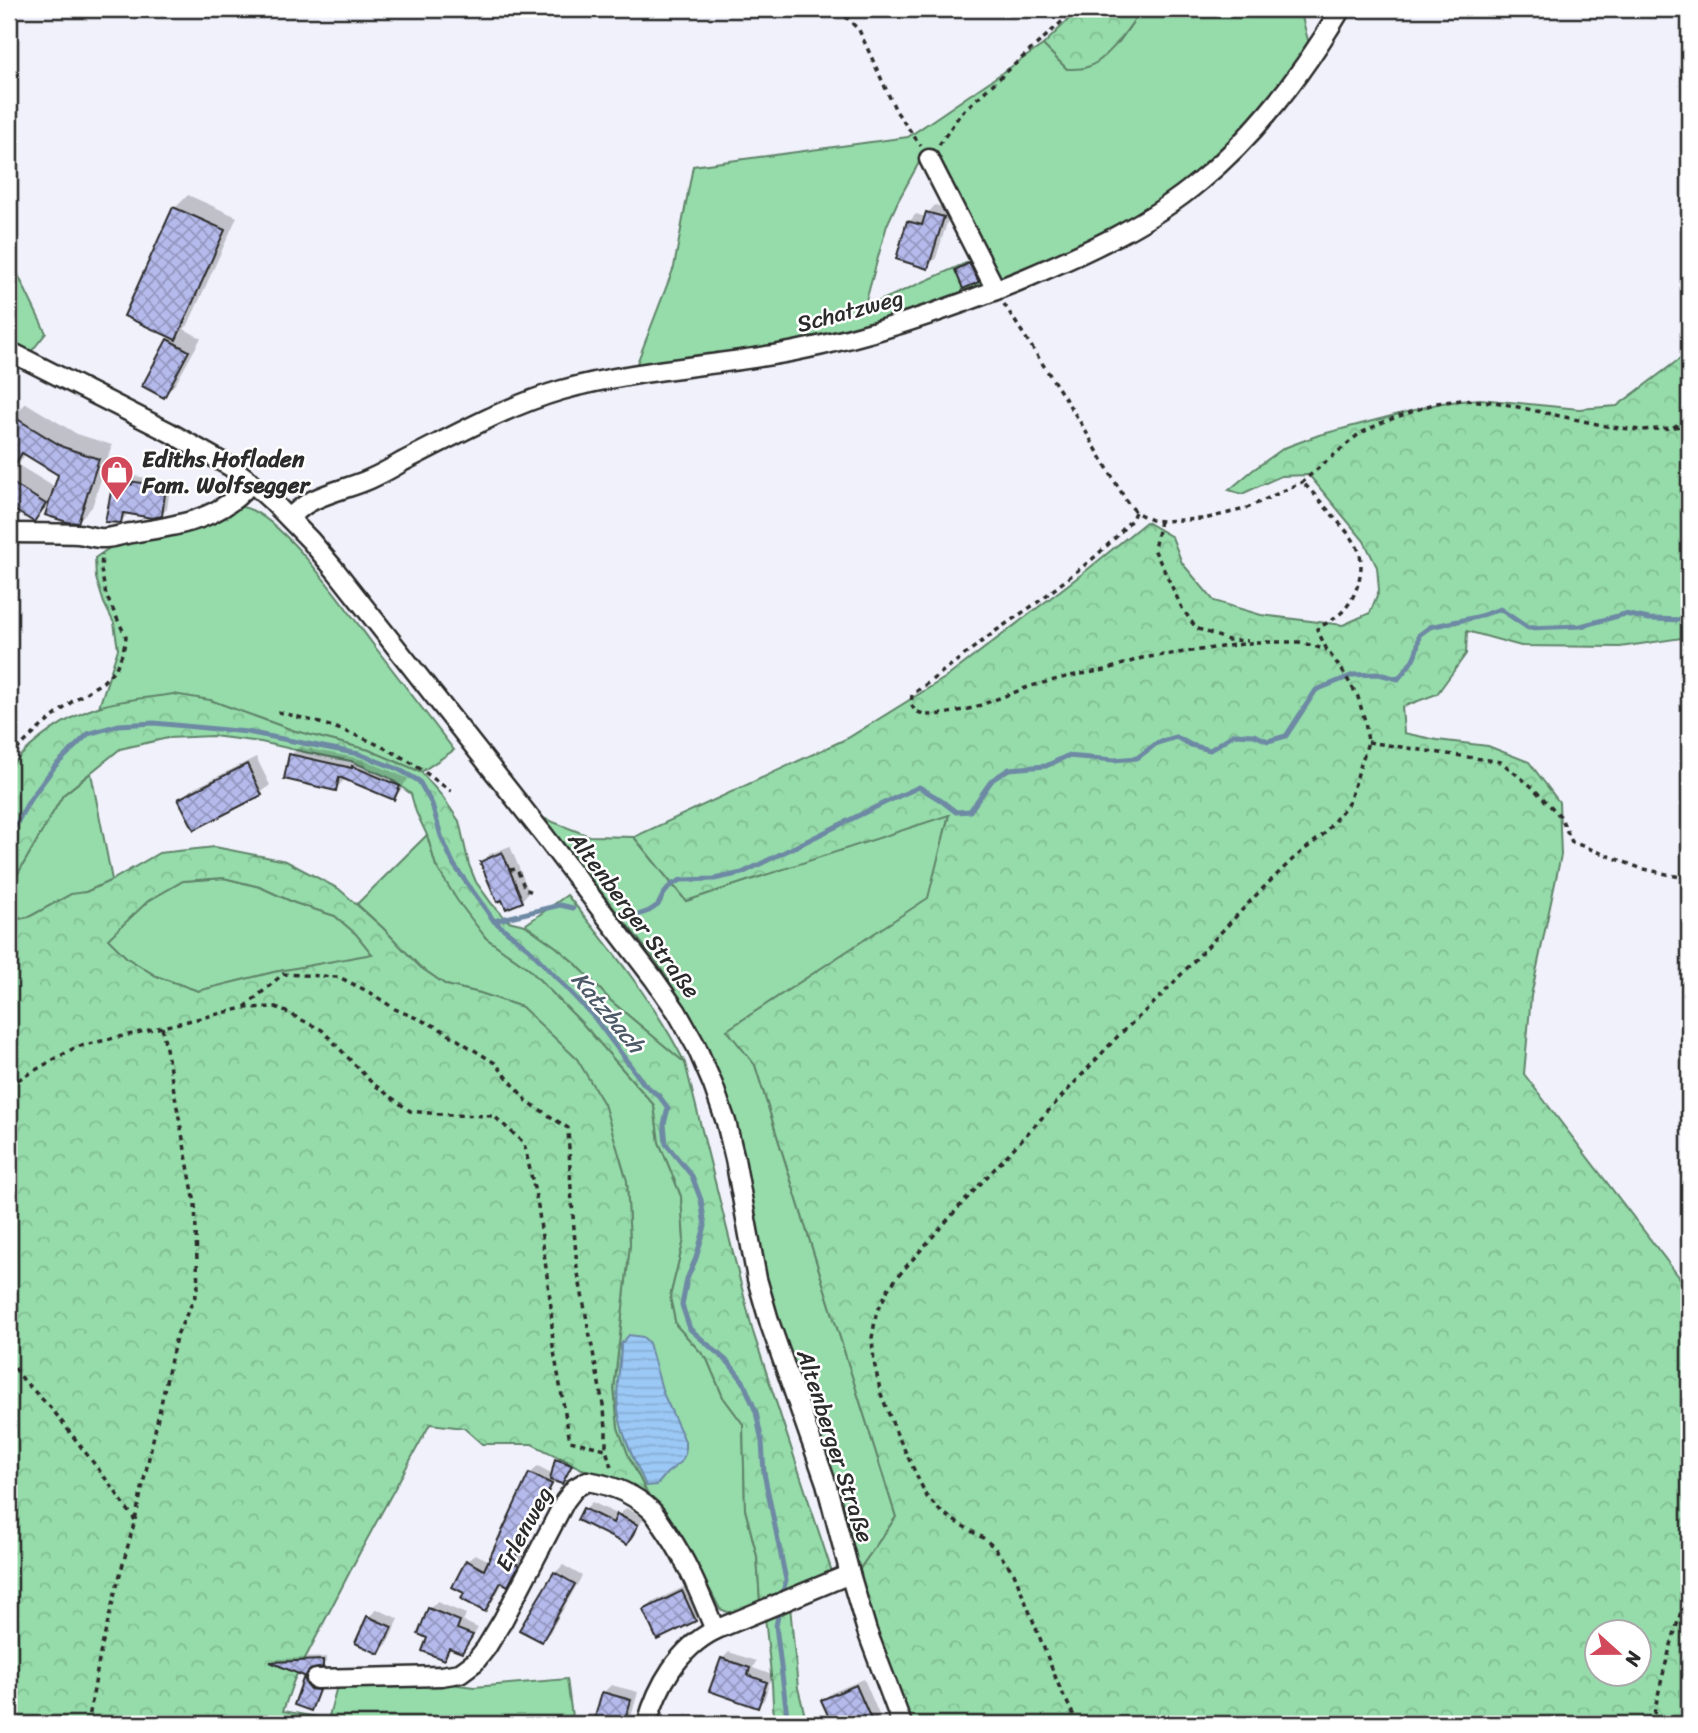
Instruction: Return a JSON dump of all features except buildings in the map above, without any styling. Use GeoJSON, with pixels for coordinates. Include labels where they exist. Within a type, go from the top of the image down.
{"type":"FeatureCollection","features":[{"type":"Feature","properties":{"kind":"street","name":"Schatzweg"},"geometry":{"type":"LineString","coordinates":[[289,519],[306,504],[371,479],[527,401],[605,380],[794,351],[860,336],[996,290],[1119,235],[1166,207],[1198,183],[1249,135],[1285,94],[1341,9]]}},
{"type":"Feature","properties":{"kind":"street"},"geometry":{"type":"LineString","coordinates":[[929,159],[996,290]]}},
{"type":"Feature","properties":{"kind":"street","name":"Altenberger Straße"},"geometry":{"type":"LineString","coordinates":[[9,351],[231,467],[251,482],[289,519],[345,582],[595,901],[677,1012],[696,1046],[726,1122],[757,1279],[826,1483],[867,1631],[902,1724]]}},
{"type":"Feature","properties":{"kind":"street"},"geometry":{"type":"LineString","coordinates":[[9,533],[83,534],[104,538],[162,528],[196,520],[218,511],[231,503],[251,482]]}},
{"type":"Feature","properties":{"kind":"street","name":"Erlenweg"},"geometry":{"type":"LineString","coordinates":[[316,1679],[441,1676],[460,1673],[475,1662],[486,1648],[565,1501],[575,1488],[587,1481],[617,1489],[637,1499],[653,1512],[695,1579],[715,1630]]}},
{"type":"Feature","properties":{"kind":"street"},"geometry":{"type":"LineString","coordinates":[[647,1724],[660,1687],[690,1647],[703,1636],[850,1574]]}},
{"type":"Feature","properties":{"kind":"path"},"geometry":{"type":"LineString","coordinates":[[838,9],[859,30],[896,111],[929,159],[961,113],[1076,9]]}},
{"type":"Feature","properties":{"kind":"path"},"geometry":{"type":"LineString","coordinates":[[996,290],[1083,425],[1127,502],[1136,512],[1151,520],[1205,519],[1245,509],[1302,482],[1359,434],[1383,422],[1436,403],[1462,400],[1495,402],[1611,427],[1642,430],[1689,425]]}},
{"type":"Feature","properties":{"kind":"path"},"geometry":{"type":"LineString","coordinates":[[1672,428],[1689,418]]}},
{"type":"Feature","properties":{"kind":"path"},"geometry":{"type":"LineString","coordinates":[[1078,1724],[1059,1686],[1013,1573],[1004,1558],[983,1538],[953,1521],[939,1509],[927,1497],[912,1468],[881,1394],[872,1338],[876,1315],[888,1289],[959,1207],[1118,1037],[1157,1000],[1260,891],[1324,834],[1349,802],[1368,742],[1365,721],[1358,697],[1326,650],[1317,628],[1346,608],[1359,578],[1359,551],[1311,489],[1302,482]]}},
{"type":"Feature","properties":{"kind":"path"},"geometry":{"type":"LineString","coordinates":[[128,483],[138,485]]}},
{"type":"Feature","properties":{"kind":"path"},"geometry":{"type":"LineString","coordinates":[[1136,512],[1096,556],[912,695],[911,704],[915,711],[926,715],[944,714],[973,708],[1031,686],[1105,670],[1142,658],[1257,642]]}},
{"type":"Feature","properties":{"kind":"path"},"geometry":{"type":"LineString","coordinates":[[1160,521],[1154,549],[1182,608],[1196,628],[1228,640],[1299,642],[1326,650]]}},
{"type":"Feature","properties":{"kind":"path"},"geometry":{"type":"LineString","coordinates":[[9,757],[41,727],[103,682],[116,668],[123,652],[126,637],[106,595],[101,570],[104,538]]}},
{"type":"Feature","properties":{"kind":"path"},"geometry":{"type":"LineString","coordinates":[[278,712],[317,721],[368,740],[414,764],[451,791]]}},
{"type":"Feature","properties":{"kind":"path"},"geometry":{"type":"LineString","coordinates":[[1368,742],[1501,762],[1531,786],[1560,816],[1572,842],[1640,868],[1689,879]]}},
{"type":"Feature","properties":{"kind":"path"},"geometry":{"type":"LineString","coordinates":[[510,870],[517,869],[526,890],[535,893]]}},
{"type":"Feature","properties":{"kind":"path"},"geometry":{"type":"LineString","coordinates":[[244,1008],[283,974],[339,977],[395,1009],[437,1027],[495,1063],[527,1101],[568,1128],[577,1268],[604,1410],[606,1449],[617,1489]]}},
{"type":"Feature","properties":{"kind":"path"},"geometry":{"type":"LineString","coordinates":[[9,1085],[76,1047],[244,1008],[276,1007],[322,1030],[372,1083],[410,1111],[494,1116],[524,1143],[538,1206],[551,1307],[553,1346],[570,1441],[606,1449]]}},
{"type":"Feature","properties":{"kind":"path"},"geometry":{"type":"LineString","coordinates":[[88,1724],[100,1654],[135,1520],[176,1337],[198,1290],[195,1203],[162,1026]]}},
{"type":"Feature","properties":{"kind":"path"},"geometry":{"type":"LineString","coordinates":[[9,1360],[25,1382],[52,1409],[135,1520]]}},
{"type":"Feature","properties":{"kind":"path"},"geometry":{"type":"LineString","coordinates":[[1652,1724],[1676,1625],[1689,1587]]}},
{"type":"Feature","properties":{"kind":"path"},"geometry":{"type":"LineString","coordinates":[[9,1687],[16,1689],[18,1724]]}},
{"type":"Feature","properties":{"kind":"green space"},"geometry":{"type":"Polygon","coordinates":[[[1079,9],[1142,9],[1117,43],[1101,59],[1084,68],[1067,69],[1043,45],[1079,9]]]}},
{"type":"Feature","properties":{"kind":"green space"},"geometry":{"type":"Polygon","coordinates":[[[1142,9],[1301,9],[1310,48],[1274,99],[1204,172],[1106,237],[998,284],[922,157],[887,225],[864,308],[975,259],[985,282],[983,289],[937,307],[792,346],[634,371],[674,267],[693,166],[908,137],[1043,45],[1067,69],[1119,42],[1142,9]]]}},
{"type":"Feature","properties":{"kind":"green space"},"geometry":{"type":"Polygon","coordinates":[[[9,256],[46,333],[31,352],[9,339],[9,256]]]}},
{"type":"Feature","properties":{"kind":"green space"},"geometry":{"type":"Polygon","coordinates":[[[1689,352],[1689,637],[1620,647],[1521,646],[1467,631],[1466,654],[1437,694],[1402,707],[1404,733],[1488,746],[1529,762],[1559,802],[1561,855],[1531,996],[1524,1074],[1689,1290],[1689,1724],[912,1724],[875,1624],[859,1570],[896,1517],[755,1065],[727,1030],[928,898],[949,815],[686,901],[634,837],[848,738],[948,676],[1146,522],[1172,537],[1182,563],[1214,601],[1261,615],[1343,625],[1370,613],[1379,590],[1377,567],[1364,541],[1309,475],[1281,476],[1242,494],[1229,490],[1284,448],[1319,435],[1441,403],[1480,399],[1579,409],[1617,406],[1689,352]]]}},
{"type":"Feature","properties":{"kind":"green space"},"geometry":{"type":"Polygon","coordinates":[[[242,507],[258,513],[295,545],[454,750],[421,772],[369,750],[295,731],[210,700],[131,700],[99,707],[118,649],[114,623],[96,578],[95,558],[121,540],[242,507]]]}},
{"type":"Feature","properties":{"kind":"green space"},"geometry":{"type":"Polygon","coordinates":[[[173,694],[210,700],[295,731],[369,750],[421,772],[459,821],[469,865],[476,882],[492,904],[508,921],[525,925],[556,947],[611,1001],[685,1063],[753,1332],[832,1572],[760,1602],[757,1556],[745,1509],[743,1424],[723,1397],[707,1359],[676,1325],[670,1297],[684,1240],[681,1196],[659,1142],[654,1105],[582,1023],[528,968],[486,938],[457,900],[436,866],[411,794],[390,778],[351,761],[261,742],[213,736],[168,738],[120,749],[63,795],[9,889],[9,768],[28,749],[73,717],[116,702],[173,694]]]}},
{"type":"Feature","properties":{"kind":"green space"},"geometry":{"type":"Polygon","coordinates":[[[91,773],[112,880],[86,892],[71,895],[29,917],[9,921],[9,889],[63,795],[91,773]]]}},
{"type":"Feature","properties":{"kind":"green space"},"geometry":{"type":"Polygon","coordinates":[[[949,814],[929,898],[728,1031],[755,1065],[896,1517],[859,1570],[830,1462],[781,1328],[760,1252],[746,1167],[733,1111],[710,1056],[685,1005],[655,960],[543,818],[589,836],[634,837],[686,901],[949,814]]]}},
{"type":"Feature","properties":{"kind":"green space"},"geometry":{"type":"Polygon","coordinates":[[[427,835],[436,866],[486,938],[528,968],[582,1023],[654,1105],[659,1142],[681,1196],[684,1240],[670,1297],[676,1325],[707,1359],[723,1397],[743,1424],[745,1509],[757,1556],[760,1602],[730,1613],[720,1609],[696,1563],[673,1527],[649,1497],[618,1428],[614,1389],[630,1244],[627,1181],[522,1007],[446,985],[420,967],[357,904],[427,835]]]}},
{"type":"Feature","properties":{"kind":"green space"},"geometry":{"type":"Polygon","coordinates":[[[215,847],[286,861],[339,889],[383,928],[420,967],[446,985],[522,1007],[577,1059],[604,1104],[627,1181],[630,1244],[614,1389],[618,1428],[649,1497],[604,1475],[582,1469],[532,1444],[482,1444],[464,1428],[430,1424],[294,1680],[283,1711],[328,1719],[327,1724],[9,1724],[9,921],[29,917],[71,894],[86,892],[159,853],[215,847]],[[224,878],[183,881],[148,901],[108,939],[127,958],[156,976],[198,991],[274,972],[372,954],[356,934],[335,916],[295,903],[260,887],[224,878]]]}},
{"type":"Feature","properties":{"kind":"green space"},"geometry":{"type":"Polygon","coordinates":[[[224,878],[260,887],[295,903],[335,916],[356,934],[373,955],[274,972],[198,991],[156,976],[127,958],[107,939],[148,901],[183,881],[224,878]]]}},
{"type":"Feature","properties":{"kind":"green space"},"geometry":{"type":"Polygon","coordinates":[[[567,895],[615,955],[660,1018],[685,1063],[611,1001],[577,965],[525,925],[567,895]]]}},
{"type":"Feature","properties":{"kind":"green space"},"geometry":{"type":"Polygon","coordinates":[[[790,1606],[798,1688],[807,1724],[773,1724],[765,1617],[790,1606]]]}},
{"type":"Feature","properties":{"kind":"green space"},"geometry":{"type":"Polygon","coordinates":[[[567,1679],[573,1724],[327,1724],[337,1686],[443,1683],[474,1687],[567,1679]]]}},
{"type":"Feature","properties":{"kind":"water"},"geometry":{"type":"Polygon","coordinates":[[[629,1335],[643,1337],[649,1343],[663,1393],[685,1441],[685,1454],[681,1462],[657,1485],[646,1486],[629,1449],[618,1409],[621,1344],[629,1335]]]}},
{"type":"Feature","properties":{"kind":"waterway"},"geometry":{"type":"LineString","coordinates":[[621,915],[635,916],[649,911],[658,905],[671,885],[681,880],[714,879],[742,873],[919,787],[956,812],[970,811],[992,780],[1009,769],[1046,766],[1067,756],[1114,760],[1137,758],[1157,743],[1176,737],[1191,745],[1210,750],[1234,734],[1254,735],[1268,741],[1286,736],[1316,690],[1353,675],[1379,674],[1398,679],[1413,659],[1419,635],[1430,627],[1500,609],[1528,628],[1581,626],[1625,614],[1649,619],[1689,620]]}},
{"type":"Feature","properties":{"kind":"waterway","name":"Katzbach"},"geometry":{"type":"LineString","coordinates":[[9,837],[29,801],[55,766],[88,734],[119,725],[154,723],[247,732],[359,754],[398,769],[419,781],[432,804],[441,836],[454,865],[494,921],[529,949],[594,1017],[644,1084],[659,1096],[668,1108],[664,1124],[666,1144],[692,1176],[701,1200],[705,1226],[687,1279],[682,1305],[690,1329],[729,1363],[743,1381],[756,1412],[764,1473],[786,1580],[782,1596]]}},
{"type":"Feature","properties":{"kind":"waterway"},"geometry":{"type":"LineString","coordinates":[[494,921],[560,905],[573,908]]}},
{"type":"Feature","properties":{"kind":"waterway","name":"Katzbach"},"geometry":{"type":"LineString","coordinates":[[780,1606],[776,1626],[788,1724]]}},
{"type":"Feature","properties":{"kind":"place","name":"Ediths Hofladen Fam. Wolfsegger"},"geometry":{"type":"Point","coordinates":[117,502]}}]}
